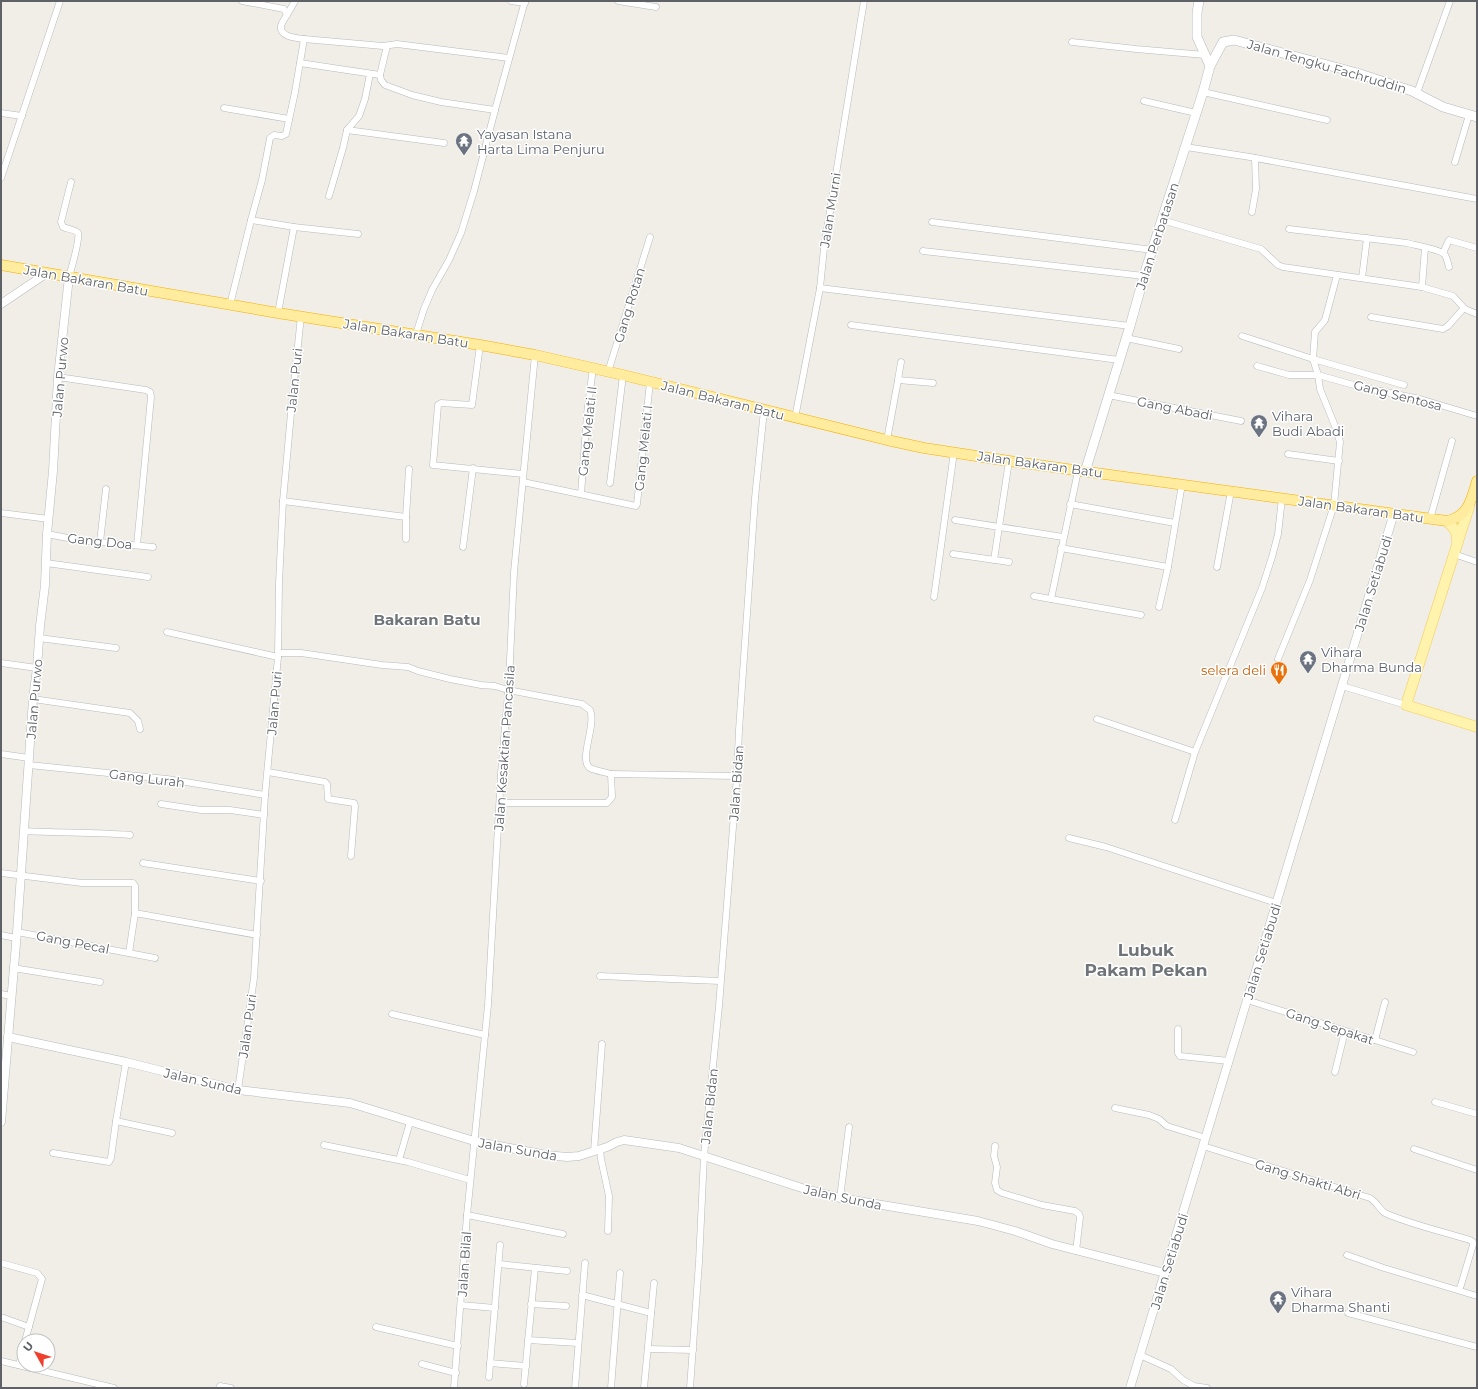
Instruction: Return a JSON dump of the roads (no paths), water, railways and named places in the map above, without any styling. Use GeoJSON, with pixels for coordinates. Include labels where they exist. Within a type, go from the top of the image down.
{"type":"FeatureCollection","features":[{"type":"Feature","properties":{"kind":"highway","name":"Jalan Bakaran Batu"},"geometry":{"type":"LineString","coordinates":[[1,265],[69,277],[89,277],[230,305],[416,334],[535,355],[623,375],[887,440],[954,452],[1009,461],[1113,474],[1447,521]]}},
{"type":"Feature","properties":{"kind":"highway"},"geometry":{"type":"LineString","coordinates":[[1447,521],[1458,517],[1469,507],[1477,481]]}},
{"type":"Feature","properties":{"kind":"main road"},"geometry":{"type":"LineString","coordinates":[[1199,1],[1197,13],[1197,37],[1210,66]]}},
{"type":"Feature","properties":{"kind":"main road","name":"Jalan Tengku Fachruddin"},"geometry":{"type":"LineString","coordinates":[[1210,66],[1223,42],[1234,40],[1358,73],[1417,93],[1427,100],[1443,107],[1473,116]]}},
{"type":"Feature","properties":{"kind":"main road","name":"Jalan Perbatasan"},"geometry":{"type":"LineString","coordinates":[[1081,471],[1108,395],[1130,326],[1144,276],[1186,147],[1210,66]]}},
{"type":"Feature","properties":{"kind":"main road"},"geometry":{"type":"LineString","coordinates":[[1469,507],[1406,705],[1477,727]]}},
{"type":"Feature","properties":{"kind":"main road"},"geometry":{"type":"LineString","coordinates":[[1447,521],[1458,536],[1457,543]]}},
{"type":"Feature","properties":{"kind":"street"},"geometry":{"type":"LineString","coordinates":[[1,178],[60,1]]}},
{"type":"Feature","properties":{"kind":"street"},"geometry":{"type":"LineString","coordinates":[[242,1],[283,8],[287,14]]}},
{"type":"Feature","properties":{"kind":"street"},"geometry":{"type":"LineString","coordinates":[[295,1],[281,27],[282,32],[286,36],[304,40],[387,46],[397,44],[509,58]]}},
{"type":"Feature","properties":{"kind":"street"},"geometry":{"type":"LineString","coordinates":[[416,334],[432,290],[449,260],[461,233],[474,190],[494,110],[525,2],[511,1]]}},
{"type":"Feature","properties":{"kind":"street"},"geometry":{"type":"LineString","coordinates":[[618,1],[656,7]]}},
{"type":"Feature","properties":{"kind":"street","name":"Jalan Murni"},"geometry":{"type":"LineString","coordinates":[[795,418],[820,288],[824,248],[864,1]]}},
{"type":"Feature","properties":{"kind":"street"},"geometry":{"type":"LineString","coordinates":[[1417,93],[1450,1]]}},
{"type":"Feature","properties":{"kind":"street"},"geometry":{"type":"LineString","coordinates":[[230,305],[250,220],[262,180],[270,138],[274,135],[282,136],[286,134],[304,40]]}},
{"type":"Feature","properties":{"kind":"street"},"geometry":{"type":"LineString","coordinates":[[1072,42],[1136,50],[1205,55]]}},
{"type":"Feature","properties":{"kind":"street"},"geometry":{"type":"LineString","coordinates":[[387,46],[380,75],[381,80],[385,85],[412,95],[442,102],[494,110]]}},
{"type":"Feature","properties":{"kind":"street"},"geometry":{"type":"LineString","coordinates":[[300,63],[380,75]]}},
{"type":"Feature","properties":{"kind":"street"},"geometry":{"type":"LineString","coordinates":[[329,196],[344,148],[347,130],[359,116],[365,99],[370,74]]}},
{"type":"Feature","properties":{"kind":"street"},"geometry":{"type":"LineString","coordinates":[[1203,92],[1327,120]]}},
{"type":"Feature","properties":{"kind":"street"},"geometry":{"type":"LineString","coordinates":[[1144,101],[1196,113]]}},
{"type":"Feature","properties":{"kind":"street"},"geometry":{"type":"LineString","coordinates":[[224,108],[288,118]]}},
{"type":"Feature","properties":{"kind":"street"},"geometry":{"type":"LineString","coordinates":[[1,113],[22,116]]}},
{"type":"Feature","properties":{"kind":"street"},"geometry":{"type":"LineString","coordinates":[[1455,162],[1473,116]]}},
{"type":"Feature","properties":{"kind":"street"},"geometry":{"type":"LineString","coordinates":[[347,130],[444,143]]}},
{"type":"Feature","properties":{"kind":"street"},"geometry":{"type":"LineString","coordinates":[[1186,147],[1255,158],[1477,199]]}},
{"type":"Feature","properties":{"kind":"street"},"geometry":{"type":"LineString","coordinates":[[1,156],[8,157]]}},
{"type":"Feature","properties":{"kind":"street"},"geometry":{"type":"LineString","coordinates":[[1252,212],[1256,189],[1255,158]]}},
{"type":"Feature","properties":{"kind":"street"},"geometry":{"type":"LineString","coordinates":[[69,277],[78,235],[76,232],[64,227],[61,222],[71,182]]}},
{"type":"Feature","properties":{"kind":"street"},"geometry":{"type":"LineString","coordinates":[[250,220],[294,227],[358,234]]}},
{"type":"Feature","properties":{"kind":"street"},"geometry":{"type":"LineString","coordinates":[[1162,220],[1261,249],[1278,265],[1337,275],[1422,286],[1453,296],[1464,308],[1477,314]]}},
{"type":"Feature","properties":{"kind":"street"},"geometry":{"type":"LineString","coordinates":[[932,222],[1153,250]]}},
{"type":"Feature","properties":{"kind":"street"},"geometry":{"type":"LineString","coordinates":[[278,313],[294,227]]}},
{"type":"Feature","properties":{"kind":"street"},"geometry":{"type":"LineString","coordinates":[[1289,229],[1407,243],[1443,253],[1449,267]]}},
{"type":"Feature","properties":{"kind":"street","name":"Gang Rotan"},"geometry":{"type":"LineString","coordinates":[[608,372],[650,237]]}},
{"type":"Feature","properties":{"kind":"street"},"geometry":{"type":"LineString","coordinates":[[1362,278],[1367,238]]}},
{"type":"Feature","properties":{"kind":"street"},"geometry":{"type":"LineString","coordinates":[[1443,253],[1449,240],[1477,248]]}},
{"type":"Feature","properties":{"kind":"street"},"geometry":{"type":"LineString","coordinates":[[1422,286],[1426,248]]}},
{"type":"Feature","properties":{"kind":"street"},"geometry":{"type":"LineString","coordinates":[[923,251],[1144,276]]}},
{"type":"Feature","properties":{"kind":"street"},"geometry":{"type":"LineString","coordinates":[[1,304],[47,273]]}},
{"type":"Feature","properties":{"kind":"street"},"geometry":{"type":"LineString","coordinates":[[1278,659],[1310,580],[1334,505],[1340,442],[1320,389],[1318,375],[1313,359],[1315,332],[1325,320],[1337,275]]}},
{"type":"Feature","properties":{"kind":"street","name":"Jalan Purwo"},"geometry":{"type":"LineString","coordinates":[[1,1122],[4,1055],[8,1037],[33,699],[54,471],[58,377],[69,277]]}},
{"type":"Feature","properties":{"kind":"street"},"geometry":{"type":"LineString","coordinates":[[820,288],[1130,326]]}},
{"type":"Feature","properties":{"kind":"street"},"geometry":{"type":"LineString","coordinates":[[1371,317],[1443,328],[1448,326],[1464,308]]}},
{"type":"Feature","properties":{"kind":"street","name":"Jalan Puri"},"geometry":{"type":"LineString","coordinates":[[238,1090],[254,978],[265,795],[278,655],[279,583],[283,501],[302,316]]}},
{"type":"Feature","properties":{"kind":"street"},"geometry":{"type":"LineString","coordinates":[[851,325],[1119,360]]}},
{"type":"Feature","properties":{"kind":"street"},"geometry":{"type":"LineString","coordinates":[[1242,336],[1313,359],[1404,385]]}},
{"type":"Feature","properties":{"kind":"street"},"geometry":{"type":"LineString","coordinates":[[1126,338],[1179,350]]}},
{"type":"Feature","properties":{"kind":"street"},"geometry":{"type":"LineString","coordinates":[[480,345],[472,405],[441,402],[438,405],[433,465],[523,474]]}},
{"type":"Feature","properties":{"kind":"street","name":"Jalan Kesaktian Pancasila"},"geometry":{"type":"LineString","coordinates":[[474,1141],[485,1035],[492,944],[514,572],[535,355]]}},
{"type":"Feature","properties":{"kind":"street"},"geometry":{"type":"LineString","coordinates":[[887,440],[901,362]]}},
{"type":"Feature","properties":{"kind":"street","name":"Gang Sentosa"},"geometry":{"type":"LineString","coordinates":[[1257,366],[1289,375],[1318,375],[1420,399],[1477,416]]}},
{"type":"Feature","properties":{"kind":"street","name":"Gang Melati II"},"geometry":{"type":"LineString","coordinates":[[581,494],[587,414],[593,368]]}},
{"type":"Feature","properties":{"kind":"street"},"geometry":{"type":"LineString","coordinates":[[610,483],[623,375]]}},
{"type":"Feature","properties":{"kind":"street"},"geometry":{"type":"LineString","coordinates":[[58,377],[146,390],[150,392],[151,397],[137,545]]}},
{"type":"Feature","properties":{"kind":"street"},"geometry":{"type":"LineString","coordinates":[[898,380],[933,383]]}},
{"type":"Feature","properties":{"kind":"street","name":"Gang Melati I"},"geometry":{"type":"LineString","coordinates":[[581,494],[631,506],[637,505],[650,382]]}},
{"type":"Feature","properties":{"kind":"street","name":"Gang Abadi"},"geometry":{"type":"LineString","coordinates":[[1108,395],[1241,421]]}},
{"type":"Feature","properties":{"kind":"street","name":"Jalan Bidan"},"geometry":{"type":"LineString","coordinates":[[690,1388],[699,1262],[704,1156],[717,1034],[737,776],[754,498],[764,410]]}},
{"type":"Feature","properties":{"kind":"street"},"geometry":{"type":"LineString","coordinates":[[1430,519],[1452,441]]}},
{"type":"Feature","properties":{"kind":"street"},"geometry":{"type":"LineString","coordinates":[[934,596],[954,452]]}},
{"type":"Feature","properties":{"kind":"street"},"geometry":{"type":"LineString","coordinates":[[1288,454],[1339,461]]}},
{"type":"Feature","properties":{"kind":"street"},"geometry":{"type":"LineString","coordinates":[[994,560],[1009,461]]}},
{"type":"Feature","properties":{"kind":"street"},"geometry":{"type":"LineString","coordinates":[[463,547],[473,468]]}},
{"type":"Feature","properties":{"kind":"street"},"geometry":{"type":"LineString","coordinates":[[406,540],[409,469]]}},
{"type":"Feature","properties":{"kind":"street"},"geometry":{"type":"LineString","coordinates":[[1051,599],[1070,504],[1081,471]]}},
{"type":"Feature","properties":{"kind":"street"},"geometry":{"type":"LineString","coordinates":[[523,482],[581,494]]}},
{"type":"Feature","properties":{"kind":"street"},"geometry":{"type":"LineString","coordinates":[[1159,607],[1168,566],[1182,484]]}},
{"type":"Feature","properties":{"kind":"street"},"geometry":{"type":"LineString","coordinates":[[100,542],[106,489]]}},
{"type":"Feature","properties":{"kind":"street"},"geometry":{"type":"LineString","coordinates":[[1217,566],[1230,491]]}},
{"type":"Feature","properties":{"kind":"street"},"geometry":{"type":"LineString","coordinates":[[1175,820],[1195,752],[1262,588],[1278,534],[1282,498]]}},
{"type":"Feature","properties":{"kind":"street"},"geometry":{"type":"LineString","coordinates":[[283,501],[406,517]]}},
{"type":"Feature","properties":{"kind":"street"},"geometry":{"type":"LineString","coordinates":[[1070,504],[1175,523]]}},
{"type":"Feature","properties":{"kind":"street"},"geometry":{"type":"LineString","coordinates":[[1,513],[49,519]]}},
{"type":"Feature","properties":{"kind":"street","name":"Jalan Setiabudi"},"geometry":{"type":"LineString","coordinates":[[1130,1388],[1394,513]]}},
{"type":"Feature","properties":{"kind":"street"},"geometry":{"type":"LineString","coordinates":[[956,520],[1063,537]]}},
{"type":"Feature","properties":{"kind":"street","name":"Gang Doa"},"geometry":{"type":"LineString","coordinates":[[47,534],[78,540],[153,547]]}},
{"type":"Feature","properties":{"kind":"street"},"geometry":{"type":"LineString","coordinates":[[1061,548],[1168,566]]}},
{"type":"Feature","properties":{"kind":"street"},"geometry":{"type":"LineString","coordinates":[[953,554],[1009,562]]}},
{"type":"Feature","properties":{"kind":"street"},"geometry":{"type":"LineString","coordinates":[[1454,554],[1477,562]]}},
{"type":"Feature","properties":{"kind":"street"},"geometry":{"type":"LineString","coordinates":[[46,563],[148,577]]}},
{"type":"Feature","properties":{"kind":"street"},"geometry":{"type":"LineString","coordinates":[[1034,596],[1141,615]]}},
{"type":"Feature","properties":{"kind":"street"},"geometry":{"type":"LineString","coordinates":[[167,632],[278,655],[301,653],[375,664],[408,667],[445,678],[481,685],[495,686],[508,690],[575,702],[587,706],[592,714],[593,722],[586,757],[586,763],[590,768],[611,774],[737,776]]}},
{"type":"Feature","properties":{"kind":"street"},"geometry":{"type":"LineString","coordinates":[[39,638],[116,648]]}},
{"type":"Feature","properties":{"kind":"street"},"geometry":{"type":"LineString","coordinates":[[1,663],[37,668]]}},
{"type":"Feature","properties":{"kind":"street"},"geometry":{"type":"LineString","coordinates":[[1342,686],[1406,705]]}},
{"type":"Feature","properties":{"kind":"street"},"geometry":{"type":"LineString","coordinates":[[33,699],[130,713],[138,721],[140,730]]}},
{"type":"Feature","properties":{"kind":"street"},"geometry":{"type":"LineString","coordinates":[[1097,719],[1195,752]]}},
{"type":"Feature","properties":{"kind":"street","name":"Gang Lurah"},"geometry":{"type":"LineString","coordinates":[[1,754],[29,762],[167,780],[265,795]]}},
{"type":"Feature","properties":{"kind":"street"},"geometry":{"type":"LineString","coordinates":[[268,772],[324,782],[327,784],[328,799],[354,803],[351,856]]}},
{"type":"Feature","properties":{"kind":"street"},"geometry":{"type":"LineString","coordinates":[[500,802],[607,803],[612,797],[611,774]]}},
{"type":"Feature","properties":{"kind":"street"},"geometry":{"type":"LineString","coordinates":[[161,804],[201,810],[230,810],[264,815]]}},
{"type":"Feature","properties":{"kind":"street"},"geometry":{"type":"LineString","coordinates":[[24,831],[60,833],[102,832],[130,835]]}},
{"type":"Feature","properties":{"kind":"street"},"geometry":{"type":"LineString","coordinates":[[1069,838],[1106,847],[1276,903]]}},
{"type":"Feature","properties":{"kind":"street"},"geometry":{"type":"LineString","coordinates":[[143,863],[260,881]]}},
{"type":"Feature","properties":{"kind":"street"},"geometry":{"type":"LineString","coordinates":[[1,873],[21,877],[82,883],[133,883],[135,886],[135,913],[129,952]]}},
{"type":"Feature","properties":{"kind":"street"},"geometry":{"type":"LineString","coordinates":[[135,913],[257,935]]}},
{"type":"Feature","properties":{"kind":"street","name":"Gang Pecal"},"geometry":{"type":"LineString","coordinates":[[1,935],[16,935],[129,952],[155,958]]}},
{"type":"Feature","properties":{"kind":"street"},"geometry":{"type":"LineString","coordinates":[[13,968],[100,982]]}},
{"type":"Feature","properties":{"kind":"street"},"geometry":{"type":"LineString","coordinates":[[600,976],[720,981]]}},
{"type":"Feature","properties":{"kind":"street"},"geometry":{"type":"LineString","coordinates":[[1,994],[11,996]]}},
{"type":"Feature","properties":{"kind":"street","name":"Gang Sepakat"},"geometry":{"type":"LineString","coordinates":[[1247,1000],[1413,1052]]}},
{"type":"Feature","properties":{"kind":"street"},"geometry":{"type":"LineString","coordinates":[[1375,1040],[1385,1002]]}},
{"type":"Feature","properties":{"kind":"street"},"geometry":{"type":"LineString","coordinates":[[392,1014],[485,1035]]}},
{"type":"Feature","properties":{"kind":"street"},"geometry":{"type":"LineString","coordinates":[[1178,1029],[1178,1053],[1180,1056],[1229,1061]]}},
{"type":"Feature","properties":{"kind":"street"},"geometry":{"type":"LineString","coordinates":[[1335,1072],[1345,1031]]}},
{"type":"Feature","properties":{"kind":"street","name":"Jalan Sunda"},"geometry":{"type":"LineString","coordinates":[[8,1037],[126,1062],[238,1090],[350,1103],[474,1141],[558,1156],[579,1156],[624,1140],[672,1147],[802,1188],[840,1198],[978,1221],[1015,1231],[1076,1251],[1165,1273]]}},
{"type":"Feature","properties":{"kind":"street"},"geometry":{"type":"LineString","coordinates":[[602,1044],[597,1150],[601,1159],[609,1196],[608,1231]]}},
{"type":"Feature","properties":{"kind":"street"},"geometry":{"type":"LineString","coordinates":[[53,1152],[109,1162],[111,1158],[126,1062]]}},
{"type":"Feature","properties":{"kind":"street"},"geometry":{"type":"LineString","coordinates":[[1436,1102],[1477,1114]]}},
{"type":"Feature","properties":{"kind":"street","name":"Gang Shakti Abri"},"geometry":{"type":"LineString","coordinates":[[1115,1108],[1149,1115],[1159,1119],[1166,1126],[1205,1142],[1370,1198],[1374,1200],[1384,1212],[1407,1221],[1470,1240],[1473,1242],[1473,1245],[1462,1285],[1459,1290]]}},
{"type":"Feature","properties":{"kind":"street"},"geometry":{"type":"LineString","coordinates":[[116,1120],[172,1133]]}},
{"type":"Feature","properties":{"kind":"street"},"geometry":{"type":"LineString","coordinates":[[399,1160],[410,1122]]}},
{"type":"Feature","properties":{"kind":"street"},"geometry":{"type":"LineString","coordinates":[[840,1198],[849,1127]]}},
{"type":"Feature","properties":{"kind":"street","name":"Jalan Bilal"},"geometry":{"type":"LineString","coordinates":[[454,1388],[474,1141]]}},
{"type":"Feature","properties":{"kind":"street"},"geometry":{"type":"LineString","coordinates":[[324,1145],[399,1160],[470,1180]]}},
{"type":"Feature","properties":{"kind":"street"},"geometry":{"type":"LineString","coordinates":[[995,1146],[994,1156],[997,1167],[995,1183],[997,1190],[1042,1206],[1075,1211],[1079,1214],[1080,1217],[1076,1251]]}},
{"type":"Feature","properties":{"kind":"street"},"geometry":{"type":"LineString","coordinates":[[1414,1149],[1477,1170]]}},
{"type":"Feature","properties":{"kind":"street"},"geometry":{"type":"LineString","coordinates":[[467,1215],[563,1234]]}},
{"type":"Feature","properties":{"kind":"street"},"geometry":{"type":"LineString","coordinates":[[489,1377],[500,1245]]}},
{"type":"Feature","properties":{"kind":"street"},"geometry":{"type":"LineString","coordinates":[[1347,1255],[1384,1268],[1477,1296]]}},
{"type":"Feature","properties":{"kind":"street"},"geometry":{"type":"LineString","coordinates":[[1,1263],[37,1273],[41,1276],[42,1281],[27,1333]]}},
{"type":"Feature","properties":{"kind":"street"},"geometry":{"type":"LineString","coordinates":[[575,1388],[585,1263]]}},
{"type":"Feature","properties":{"kind":"street"},"geometry":{"type":"LineString","coordinates":[[499,1264],[567,1271]]}},
{"type":"Feature","properties":{"kind":"street"},"geometry":{"type":"LineString","coordinates":[[524,1384],[535,1268]]}},
{"type":"Feature","properties":{"kind":"street"},"geometry":{"type":"LineString","coordinates":[[610,1388],[620,1273]]}},
{"type":"Feature","properties":{"kind":"street"},"geometry":{"type":"LineString","coordinates":[[644,1388],[654,1284]]}},
{"type":"Feature","properties":{"kind":"street"},"geometry":{"type":"LineString","coordinates":[[582,1295],[651,1313]]}},
{"type":"Feature","properties":{"kind":"street"},"geometry":{"type":"LineString","coordinates":[[532,1304],[566,1306]]}},
{"type":"Feature","properties":{"kind":"street"},"geometry":{"type":"LineString","coordinates":[[461,1305],[495,1308]]}},
{"type":"Feature","properties":{"kind":"street"},"geometry":{"type":"LineString","coordinates":[[1348,1313],[1477,1347]]}},
{"type":"Feature","properties":{"kind":"street"},"geometry":{"type":"LineString","coordinates":[[1,1317],[29,1327]]}},
{"type":"Feature","properties":{"kind":"street"},"geometry":{"type":"LineString","coordinates":[[376,1327],[458,1346]]}},
{"type":"Feature","properties":{"kind":"street"},"geometry":{"type":"LineString","coordinates":[[528,1340],[578,1343]]}},
{"type":"Feature","properties":{"kind":"street"},"geometry":{"type":"LineString","coordinates":[[648,1349],[693,1350]]}},
{"type":"Feature","properties":{"kind":"street"},"geometry":{"type":"LineString","coordinates":[[1140,1355],[1171,1369],[1183,1380],[1194,1386],[1207,1388]]}},
{"type":"Feature","properties":{"kind":"street"},"geometry":{"type":"LineString","coordinates":[[1,1361],[16,1364]]}},
{"type":"Feature","properties":{"kind":"street"},"geometry":{"type":"LineString","coordinates":[[490,1363],[526,1366]]}},
{"type":"Feature","properties":{"kind":"street"},"geometry":{"type":"LineString","coordinates":[[422,1364],[456,1373]]}},
{"type":"Feature","properties":{"kind":"street"},"geometry":{"type":"LineString","coordinates":[[52,1373],[114,1388]]}},
{"type":"Feature","properties":{"kind":"street"},"geometry":{"type":"LineString","coordinates":[[219,1388],[220,1386],[231,1388]]}},
{"type":"Feature","properties":{"kind":"place","name":"Yayasan Istana Harta Lima Penjuru"},"geometry":{"type":"Point","coordinates":[464,156]}},
{"type":"Feature","properties":{"kind":"place","name":"Vihara Budi Abadi"},"geometry":{"type":"Point","coordinates":[1259,438]}},
{"type":"Feature","properties":{"kind":"place","name":"Vihara Dharma Bunda"},"geometry":{"type":"Point","coordinates":[1308,674]}},
{"type":"Feature","properties":{"kind":"place","name":"selera deli"},"geometry":{"type":"Point","coordinates":[1279,685]}},
{"type":"Feature","properties":{"kind":"place","name":"Vihara Dharma Shanti"},"geometry":{"type":"Point","coordinates":[1278,1314]}},
{"type":"Feature","properties":{"kind":"district","name":"Bakaran Batu"},"geometry":{"type":"Point","coordinates":[427,619]}},
{"type":"Feature","properties":{"kind":"district","name":"Lubuk Pakam Pekan"},"geometry":{"type":"Point","coordinates":[1146,960]}}]}
